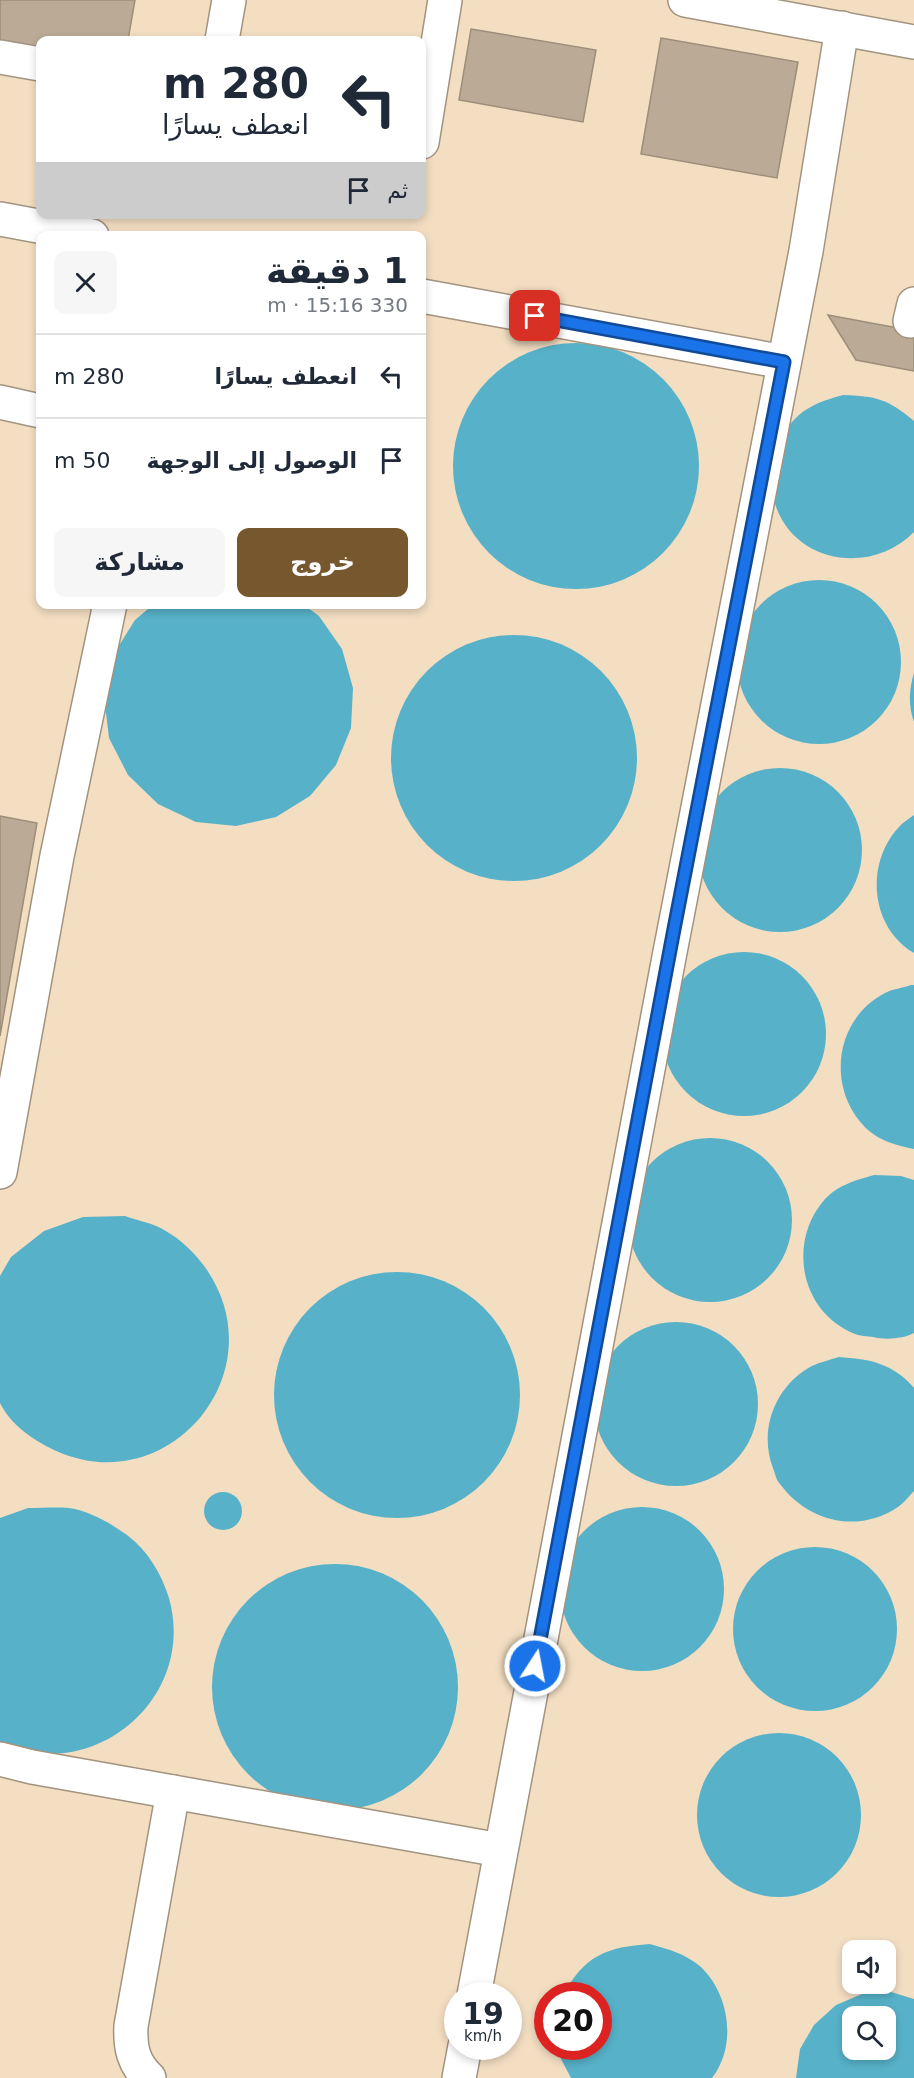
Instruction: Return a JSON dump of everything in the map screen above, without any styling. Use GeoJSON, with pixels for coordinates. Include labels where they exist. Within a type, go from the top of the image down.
{"type":"FeatureCollection","features":[{"type":"Feature","properties":{"kind":"lane"},"geometry":{"type":"LineString","coordinates":[[223,36],[229,0]]}},
{"type":"Feature","properties":{"kind":"lane"},"geometry":{"type":"LineString","coordinates":[[426,118],[446,0]]}},
{"type":"Feature","properties":{"kind":"lane"},"geometry":{"type":"LineString","coordinates":[[685,0],[914,42]]}},
{"type":"Feature","properties":{"kind":"lane"},"geometry":{"type":"LineString","coordinates":[[476,1982],[665,975],[784,362],[825,140],[842,28]]}},
{"type":"Feature","properties":{"kind":"lane"},"geometry":{"type":"LineString","coordinates":[[0,57],[36,63]]}},
{"type":"Feature","properties":{"kind":"lane"},"geometry":{"type":"LineString","coordinates":[[0,219],[65,231]]}},
{"type":"Feature","properties":{"kind":"lane"},"geometry":{"type":"LineString","coordinates":[[426,297],[784,362]]}},
{"type":"Feature","properties":{"kind":"lane"},"geometry":{"type":"LineString","coordinates":[[0,402],[36,410]]}},
{"type":"Feature","properties":{"kind":"lane"},"geometry":{"type":"LineString","coordinates":[[0,1172],[57,856],[109,609]]}},
{"type":"Feature","properties":{"kind":"lane"},"geometry":{"type":"LineString","coordinates":[[0,1759],[32,1767],[500,1850]]}},
{"type":"Feature","properties":{"kind":"lane"},"geometry":{"type":"LineString","coordinates":[[149,2078],[141,2071],[133,2057],[130,2042],[131,2026],[172,1792]]}},
{"type":"Feature","properties":{"kind":"lane"},"geometry":{"type":"LineString","coordinates":[[459,2078],[462,2060]]}},
{"type":"Feature","properties":{"kind":"shaded area"},"geometry":{"type":"Polygon","coordinates":[[[0,0],[914,0],[914,2078],[0,2078],[0,0]]]}},
{"type":"Feature","properties":{"kind":"water"},"geometry":{"type":"Polygon","coordinates":[[[588,343],[612,348],[634,357],[645,363],[663,379],[679,397],[690,419],[697,442],[699,466],[697,490],[690,513],[679,535],[663,553],[645,569],[612,584],[588,589],[564,589],[540,584],[507,569],[473,535],[462,513],[455,490],[453,454],[458,430],[473,397],[507,363],[529,352],[552,345],[588,343]]]}},
{"type":"Feature","properties":{"kind":"water"},"geometry":{"type":"Polygon","coordinates":[[[843,395],[881,400],[897,408],[914,421],[914,532],[896,546],[875,555],[853,558],[832,556],[812,549],[795,536],[781,518],[773,496],[777,447],[780,438],[804,411],[818,403],[843,395]]]}},
{"type":"Feature","properties":{"kind":"water"},"geometry":{"type":"Polygon","coordinates":[[[819,580],[850,586],[877,604],[895,631],[901,662],[895,693],[877,720],[850,738],[819,744],[788,738],[761,720],[743,693],[737,662],[743,631],[761,604],[788,586],[819,580]]]}},
{"type":"Feature","properties":{"kind":"water"},"geometry":{"type":"Polygon","coordinates":[[[148,609],[309,609],[319,616],[342,649],[353,688],[351,728],[336,765],[310,796],[276,817],[236,826],[196,822],[158,804],[128,775],[109,738],[104,696],[113,655],[135,620],[148,609]]]}},
{"type":"Feature","properties":{"kind":"water"},"geometry":{"type":"Polygon","coordinates":[[[526,635],[550,640],[572,649],[583,655],[601,671],[617,689],[628,711],[635,734],[637,758],[635,782],[628,805],[617,827],[601,845],[583,861],[550,876],[526,881],[502,881],[478,876],[445,861],[411,827],[400,805],[393,782],[391,746],[396,722],[411,689],[445,655],[467,644],[490,637],[526,635]]]}},
{"type":"Feature","properties":{"kind":"water"},"geometry":{"type":"Polygon","coordinates":[[[914,673],[914,722],[910,697],[914,673]]]}},
{"type":"Feature","properties":{"kind":"water"},"geometry":{"type":"Polygon","coordinates":[[[780,768],[811,774],[838,792],[856,819],[862,850],[856,881],[838,908],[811,926],[780,932],[749,926],[722,908],[704,881],[698,850],[704,819],[722,792],[749,774],[780,768]]]}},
{"type":"Feature","properties":{"kind":"water"},"geometry":{"type":"Polygon","coordinates":[[[914,815],[914,953],[899,942],[888,927],[877,894],[877,876],[888,842],[901,825],[914,815]]]}},
{"type":"Feature","properties":{"kind":"water"},"geometry":{"type":"Polygon","coordinates":[[[744,952],[775,958],[802,976],[820,1003],[826,1034],[820,1065],[802,1092],[775,1110],[744,1116],[713,1110],[686,1092],[668,1065],[662,1034],[668,1003],[686,976],[713,958],[744,952]]]}},
{"type":"Feature","properties":{"kind":"water"},"geometry":{"type":"Polygon","coordinates":[[[914,985],[914,1149],[890,1142],[868,1130],[855,1114],[846,1096],[841,1077],[841,1057],[846,1038],[855,1020],[868,1005],[885,993],[914,985]]]}},
{"type":"Feature","properties":{"kind":"water"},"geometry":{"type":"Polygon","coordinates":[[[710,1138],[741,1144],[768,1162],[786,1189],[792,1220],[786,1251],[768,1278],[741,1296],[710,1302],[679,1296],[652,1278],[634,1251],[628,1220],[634,1189],[652,1162],[679,1144],[710,1138]]]}},
{"type":"Feature","properties":{"kind":"water"},"geometry":{"type":"Polygon","coordinates":[[[874,1175],[901,1176],[914,1180],[914,1333],[899,1338],[859,1335],[836,1324],[822,1310],[811,1293],[805,1274],[803,1255],[806,1235],[813,1216],[830,1194],[854,1181],[874,1175]]]}},
{"type":"Feature","properties":{"kind":"water"},"geometry":{"type":"Polygon","coordinates":[[[125,1216],[155,1226],[170,1234],[188,1247],[203,1264],[225,1310],[229,1349],[219,1387],[199,1419],[171,1444],[135,1459],[96,1462],[54,1450],[38,1442],[16,1425],[0,1403],[0,1276],[11,1257],[44,1231],[83,1217],[125,1216]]]}},
{"type":"Feature","properties":{"kind":"water"},"geometry":{"type":"Polygon","coordinates":[[[409,1272],[433,1277],[455,1286],[466,1292],[484,1308],[500,1326],[511,1348],[518,1371],[520,1395],[518,1419],[511,1442],[500,1464],[484,1482],[466,1498],[433,1513],[409,1518],[385,1518],[361,1513],[328,1498],[294,1464],[283,1442],[276,1419],[274,1383],[279,1359],[294,1326],[328,1292],[350,1281],[373,1274],[409,1272]]]}},
{"type":"Feature","properties":{"kind":"water"},"geometry":{"type":"Polygon","coordinates":[[[676,1322],[707,1328],[734,1346],[752,1373],[758,1404],[752,1435],[734,1462],[707,1480],[676,1486],[645,1480],[618,1462],[600,1435],[594,1404],[600,1373],[618,1346],[645,1328],[676,1322]]]}},
{"type":"Feature","properties":{"kind":"water"},"geometry":{"type":"Polygon","coordinates":[[[839,1357],[880,1364],[898,1373],[914,1388],[914,1491],[898,1507],[867,1520],[850,1522],[834,1520],[805,1507],[791,1497],[779,1482],[769,1453],[769,1424],[780,1396],[799,1374],[815,1365],[839,1357]]]}},
{"type":"Feature","properties":{"kind":"water"},"geometry":{"type":"Polygon","coordinates":[[[223,1492],[237,1497],[242,1511],[237,1525],[223,1530],[209,1525],[204,1511],[209,1497],[223,1492]]]}},
{"type":"Feature","properties":{"kind":"water"},"geometry":{"type":"Polygon","coordinates":[[[642,1507],[673,1513],[700,1531],[718,1558],[724,1589],[718,1620],[700,1647],[673,1665],[642,1671],[611,1665],[584,1647],[566,1620],[560,1589],[566,1558],[584,1531],[611,1513],[642,1507]]]}},
{"type":"Feature","properties":{"kind":"water"},"geometry":{"type":"Polygon","coordinates":[[[28,1508],[77,1510],[114,1526],[135,1541],[147,1555],[158,1571],[169,1598],[174,1635],[168,1669],[153,1699],[130,1724],[102,1742],[70,1752],[35,1753],[0,1743],[0,1518],[28,1508]]]}},
{"type":"Feature","properties":{"kind":"water"},"geometry":{"type":"Polygon","coordinates":[[[815,1547],[831,1548],[846,1553],[873,1571],[891,1598],[896,1613],[896,1645],[891,1660],[873,1687],[846,1705],[831,1710],[815,1711],[799,1710],[784,1705],[757,1687],[739,1660],[734,1645],[733,1629],[734,1613],[739,1598],[757,1571],[784,1553],[799,1548],[815,1547]]]}},
{"type":"Feature","properties":{"kind":"water"},"geometry":{"type":"Polygon","coordinates":[[[347,1564],[371,1569],[393,1578],[404,1584],[422,1600],[438,1618],[449,1640],[456,1663],[458,1687],[456,1711],[449,1734],[438,1756],[422,1774],[404,1790],[371,1805],[347,1810],[323,1810],[299,1805],[266,1790],[232,1756],[221,1734],[214,1711],[212,1675],[217,1651],[232,1618],[266,1584],[288,1573],[311,1566],[347,1564]]]}},
{"type":"Feature","properties":{"kind":"water"},"geometry":{"type":"Polygon","coordinates":[[[779,1733],[795,1734],[810,1739],[837,1757],[855,1784],[860,1799],[860,1831],[855,1846],[837,1873],[810,1891],[795,1896],[779,1897],[763,1896],[748,1891],[721,1873],[703,1846],[698,1831],[697,1815],[698,1799],[703,1784],[721,1757],[748,1739],[763,1734],[779,1733]]]}},
{"type":"Feature","properties":{"kind":"water"},"geometry":{"type":"Polygon","coordinates":[[[650,1944],[677,1952],[695,1962],[711,1978],[724,2006],[727,2021],[725,2051],[712,2078],[571,2078],[562,2060],[612,2060],[612,1982],[570,1982],[589,1962],[599,1956],[609,1951],[650,1944]]]}},
{"type":"Feature","properties":{"kind":"water"},"geometry":{"type":"Polygon","coordinates":[[[862,1994],[896,1994],[914,1999],[914,2078],[796,2078],[800,2049],[814,2025],[836,2005],[862,1994]]]}},
{"type":"Feature","properties":{"kind":"building"},"geometry":{"type":"Polygon","coordinates":[[[0,0],[135,0],[129,36],[36,36],[36,54],[0,48],[0,0]]]}},
{"type":"Feature","properties":{"kind":"building"},"geometry":{"type":"Polygon","coordinates":[[[471,29],[596,50],[583,122],[459,100],[471,29]]]}},
{"type":"Feature","properties":{"kind":"building"},"geometry":{"type":"Polygon","coordinates":[[[661,38],[798,62],[777,178],[641,154],[661,38]]]}},
{"type":"Feature","properties":{"kind":"building"},"geometry":{"type":"Polygon","coordinates":[[[828,315],[914,331],[914,371],[856,360],[828,315]]]}},
{"type":"Feature","properties":{"kind":"building"},"geometry":{"type":"Polygon","coordinates":[[[0,816],[37,823],[0,1036],[0,816]]]}},
{"type":"Feature","properties":{"kind":"route"},"geometry":{"type":"LineString","coordinates":[[535,316],[784,362],[535,1666]]}}]}
